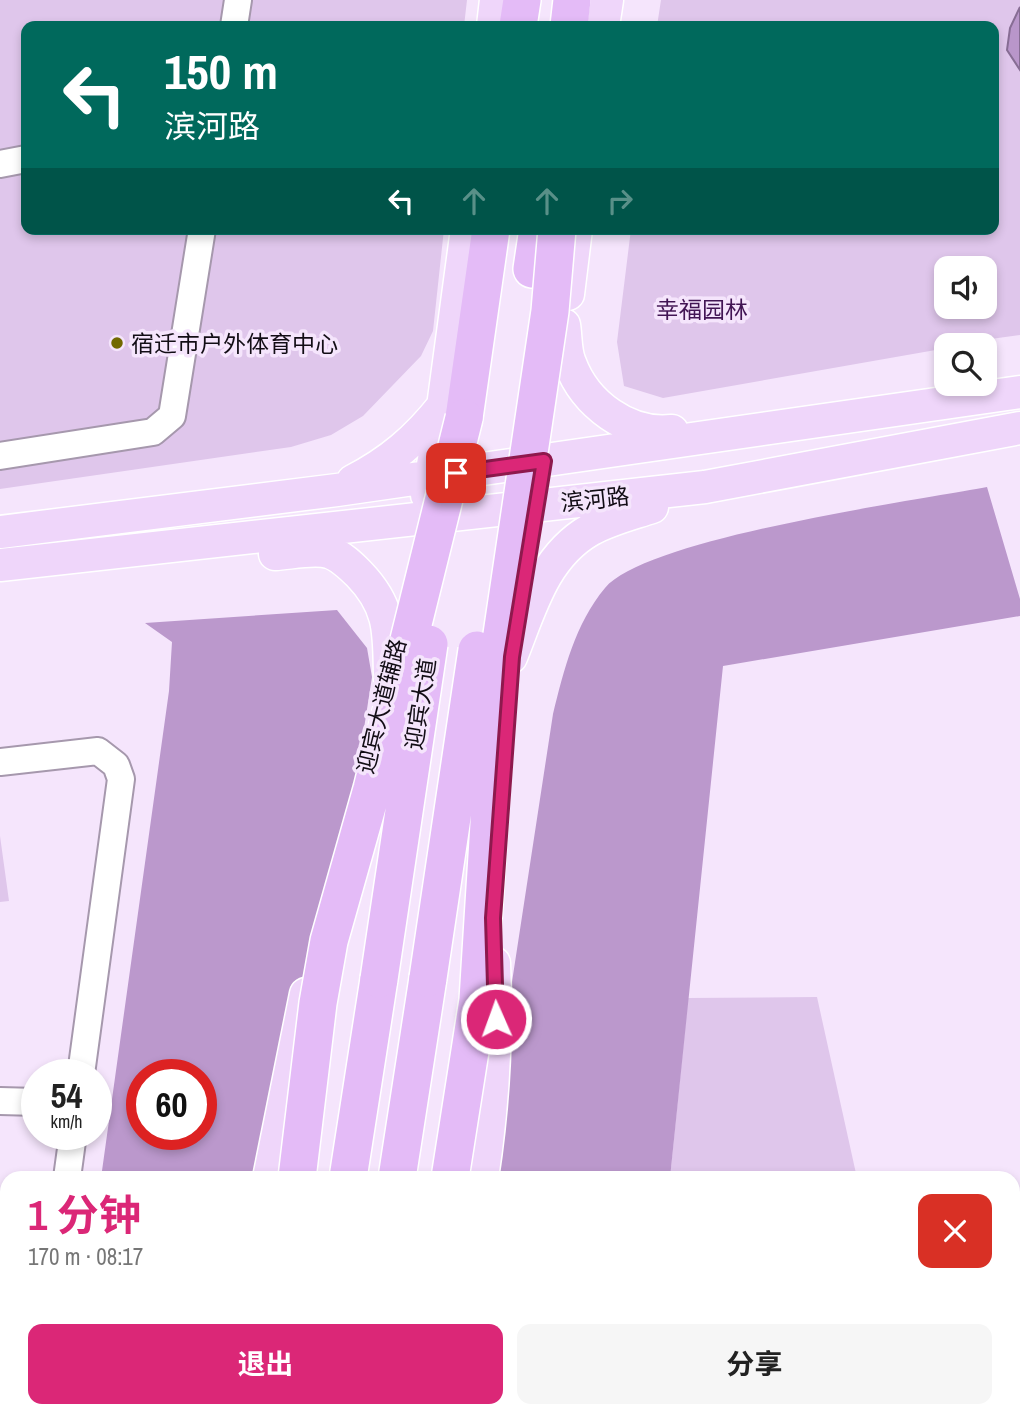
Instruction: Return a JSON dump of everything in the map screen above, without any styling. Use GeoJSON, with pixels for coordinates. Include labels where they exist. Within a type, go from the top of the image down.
{"type":"FeatureCollection","features":[{"type":"Feature","properties":{"kind":"highway"},"geometry":{"type":"LineString","coordinates":[[519,21],[522,0]]}},
{"type":"Feature","properties":{"kind":"highway"},"geometry":{"type":"LineString","coordinates":[[570,21],[572,0]]}},
{"type":"Feature","properties":{"kind":"highway","name":"迎宾大道"},"geometry":{"type":"LineString","coordinates":[[349,1171],[453,412],[490,235]]}},
{"type":"Feature","properties":{"kind":"highway"},"geometry":{"type":"LineString","coordinates":[[398,1171],[446,870],[537,235]]}},
{"type":"Feature","properties":{"kind":"highway"},"geometry":{"type":"LineString","coordinates":[[451,1171],[478,1000],[500,648],[550,312],[556,235]]}},
{"type":"Feature","properties":{"kind":"highway"},"geometry":{"type":"LineString","coordinates":[[298,1171],[318,1003],[330,941],[372,789],[453,412]]}},
{"type":"Feature","properties":{"kind":"main road"},"geometry":{"type":"LineString","coordinates":[[494,21],[496,0]]}},
{"type":"Feature","properties":{"kind":"main road"},"geometry":{"type":"LineString","coordinates":[[604,21],[607,0]]}},
{"type":"Feature","properties":{"kind":"main road","name":"迎宾大道辅路"},"geometry":{"type":"LineString","coordinates":[[270,1171],[294,1043],[390,679],[430,477],[453,412],[467,235]]}},
{"type":"Feature","properties":{"kind":"main road"},"geometry":{"type":"LineString","coordinates":[[483,1171],[491,1120],[496,1019],[493,918],[512,657],[544,461],[575,235]]}},
{"type":"Feature","properties":{"kind":"main road"},"geometry":{"type":"LineString","coordinates":[[564,325],[569,363],[591,397],[634,428],[658,433],[893,398],[1020,385]]}},
{"type":"Feature","properties":{"kind":"main road","name":"滨河路"},"geometry":{"type":"LineString","coordinates":[[0,532],[337,490],[1020,392]]}},
{"type":"Feature","properties":{"kind":"main road"},"geometry":{"type":"LineString","coordinates":[[337,490],[386,464],[421,434],[453,412]]}},
{"type":"Feature","properties":{"kind":"main road","name":"滨河路"},"geometry":{"type":"LineString","coordinates":[[0,565],[705,487],[1020,428]]}},
{"type":"Feature","properties":{"kind":"main road"},"geometry":{"type":"LineString","coordinates":[[512,657],[547,571],[574,540],[615,519],[705,487]]}},
{"type":"Feature","properties":{"kind":"main road"},"geometry":{"type":"LineString","coordinates":[[0,572],[159,559],[328,552],[349,563],[383,604],[389,636],[390,679]]}},
{"type":"Feature","properties":{"kind":"lane"},"geometry":{"type":"LineString","coordinates":[[235,21],[238,0]]}},
{"type":"Feature","properties":{"kind":"lane"},"geometry":{"type":"LineString","coordinates":[[0,164],[21,160]]}},
{"type":"Feature","properties":{"kind":"lane"},"geometry":{"type":"LineString","coordinates":[[0,456],[153,432],[172,416],[201,235]]}},
{"type":"Feature","properties":{"kind":"lane"},"geometry":{"type":"LineString","coordinates":[[0,762],[99,751],[116,765],[121,779],[83,1059]]}},
{"type":"Feature","properties":{"kind":"lane"},"geometry":{"type":"LineString","coordinates":[[0,1101],[21,1102]]}},
{"type":"Feature","properties":{"kind":"lane"},"geometry":{"type":"LineString","coordinates":[[68,1171],[71,1150]]}},
{"type":"Feature","properties":{"kind":"green space","name":"宿迁市户外体育中心"},"geometry":{"type":"Polygon","coordinates":[[[0,0],[467,0],[465,21],[21,21],[21,235],[443,235],[433,331],[421,356],[363,416],[331,435],[291,447],[0,489],[0,0]]]}},
{"type":"Feature","properties":{"kind":"green space","name":"幸福园林"},"geometry":{"type":"Polygon","coordinates":[[[661,0],[1020,0],[1020,335],[997,338],[997,333],[934,333],[934,350],[663,398],[624,386],[617,342],[630,235],[999,235],[999,21],[658,21],[661,0]]]}},
{"type":"Feature","properties":{"kind":"green space"},"geometry":{"type":"Polygon","coordinates":[[[0,836],[9,901],[0,902],[0,836]]]}},
{"type":"Feature","properties":{"kind":"green space"},"geometry":{"type":"Polygon","coordinates":[[[817,997],[855,1171],[671,1171],[688,998],[817,997]]]}},
{"type":"Feature","properties":{"kind":"shaded area"},"geometry":{"type":"Polygon","coordinates":[[[1020,7],[1020,70],[1007,50],[1010,28],[1020,7]]]}},
{"type":"Feature","properties":{"kind":"shaded area"},"geometry":{"type":"Polygon","coordinates":[[[987,487],[1020,599],[1020,616],[723,666],[671,1171],[483,1171],[553,714],[572,648],[586,617],[605,588],[630,570],[672,553],[725,538],[845,512],[987,487]]]}},
{"type":"Feature","properties":{"kind":"shaded area"},"geometry":{"type":"Polygon","coordinates":[[[337,610],[367,648],[372,677],[295,1171],[102,1171],[105,1150],[112,1150],[112,1099],[169,691],[172,642],[145,623],[337,610]]]}},
{"type":"Feature","properties":{"kind":"place","name":"宿迁市户外体育中心"},"geometry":{"type":"Point","coordinates":[117,343]}},
{"type":"Feature","properties":{"kind":"route"},"geometry":{"type":"LineString","coordinates":[[456,473],[544,461],[512,657],[493,918],[496,1019]]}}]}
